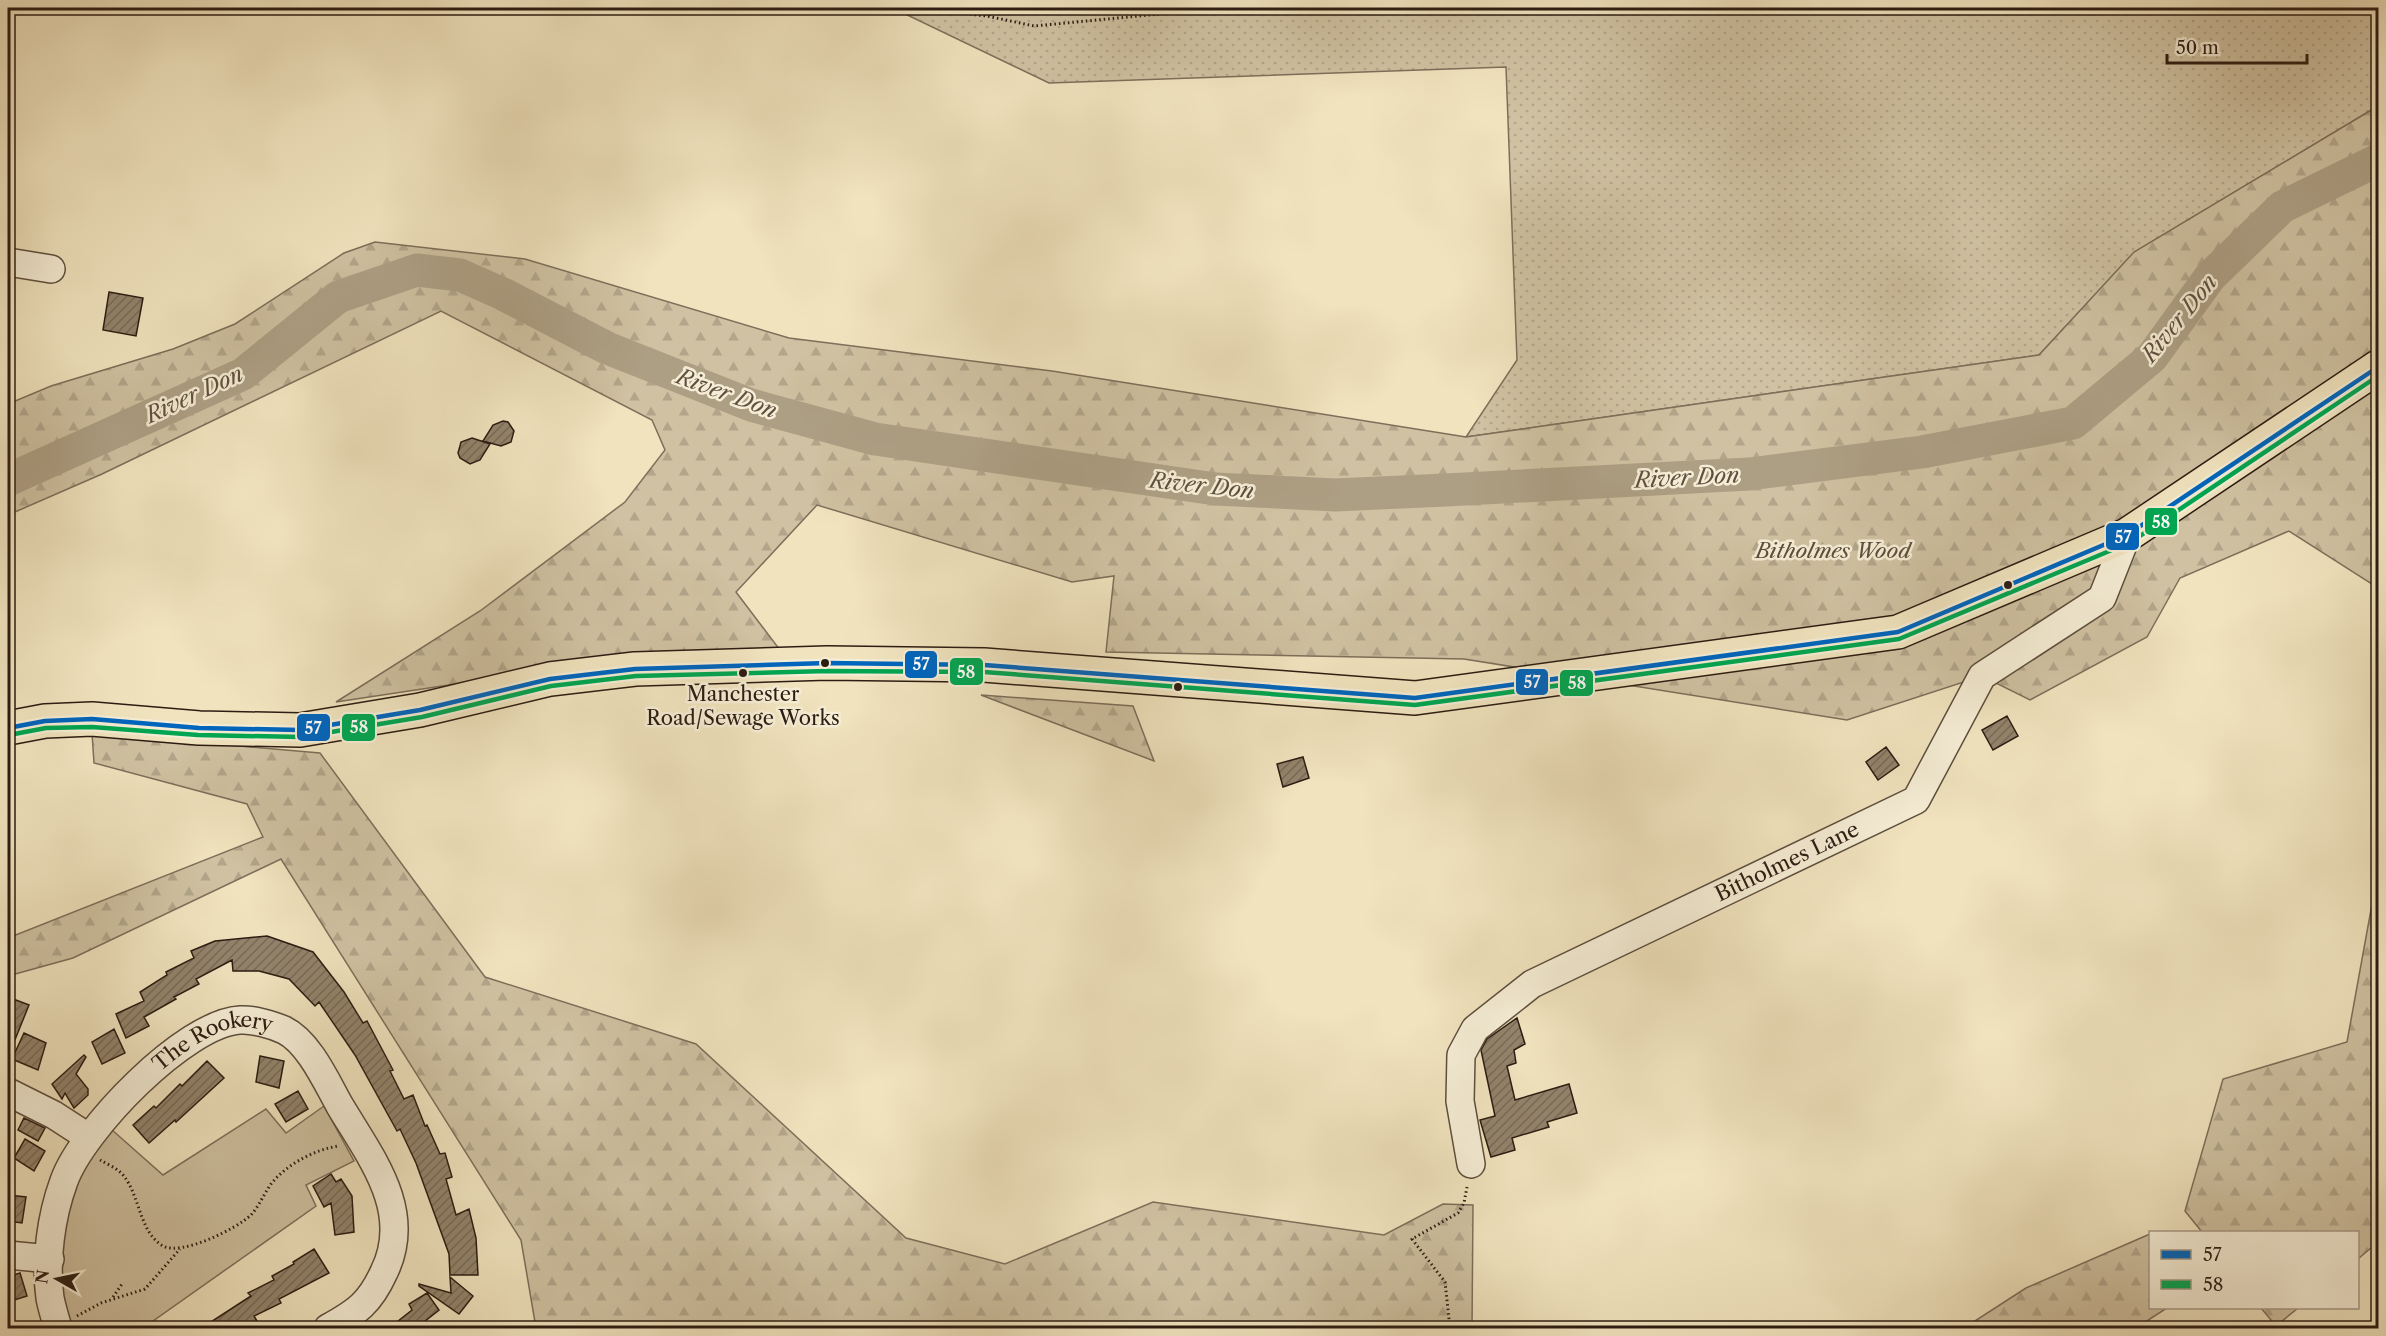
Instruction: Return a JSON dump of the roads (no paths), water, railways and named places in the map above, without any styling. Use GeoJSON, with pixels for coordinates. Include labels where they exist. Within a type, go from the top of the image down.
{"type":"FeatureCollection","features":[{"type":"Feature","properties":{"kind":"main road"},"geometry":{"type":"LineString","coordinates":[[8,728],[45,721],[92,719],[199,728],[300,730],[420,710],[561,678],[635,669],[827,663],[984,665],[1415,698],[1898,632],[2127,535],[2379,367]]}},
{"type":"Feature","properties":{"kind":"street"},"geometry":{"type":"LineString","coordinates":[[8,262],[51,269]]}},
{"type":"Feature","properties":{"kind":"street","name":"Bitholmes Lane"},"geometry":{"type":"LineString","coordinates":[[1471,1164],[1460,1101],[1461,1055],[1475,1029],[1532,984],[1916,800],[1982,676],[2102,598],[2127,535]]}},
{"type":"Feature","properties":{"kind":"street","name":"The Rookery"},"geometry":{"type":"LineString","coordinates":[[67,1322],[50,1297],[53,1223],[64,1180],[118,1102],[159,1065],[202,1032],[241,1019],[285,1031],[314,1060],[386,1188],[394,1214],[396,1240],[390,1261],[370,1299],[355,1313],[328,1329]]}},
{"type":"Feature","properties":{"kind":"street"},"geometry":{"type":"LineString","coordinates":[[8,1092],[54,1115],[89,1146]]}},
{"type":"Feature","properties":{"kind":"street"},"geometry":{"type":"LineString","coordinates":[[8,1255],[50,1259]]}},
{"type":"Feature","properties":{"kind":"waterway","name":"River Don"},"geometry":{"type":"LineString","coordinates":[[8,480],[243,374],[338,297],[417,270],[460,275],[503,294],[607,348],[751,405],[875,439],[1215,489],[1335,495],[1446,490],[1749,474],[1922,452],[2073,423],[2152,357],[2210,277],[2282,207],[2378,160]]}},
{"type":"Feature","properties":{"kind":"place","name":"Manchester Road/Sewage Works"},"geometry":{"type":"Point","coordinates":[743,673]}},
{"type":"Feature","properties":{"kind":"park label","name":"Bitholmes Wood"},"geometry":{"type":"Point","coordinates":[1833,551]}}]}
